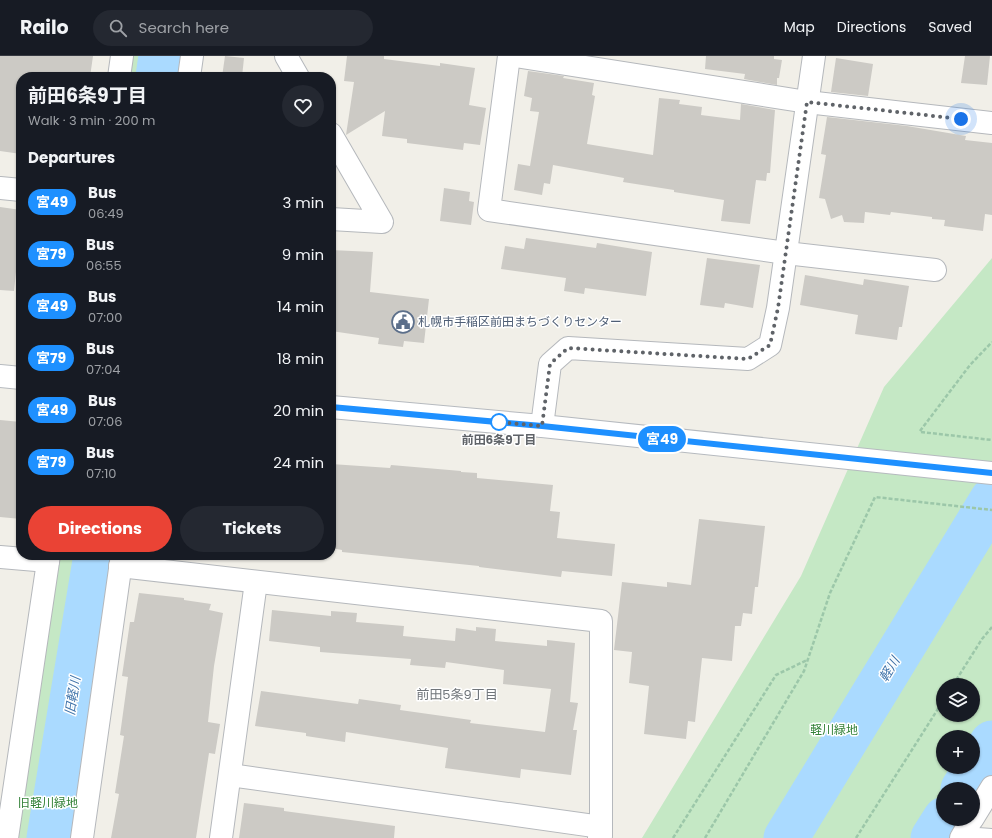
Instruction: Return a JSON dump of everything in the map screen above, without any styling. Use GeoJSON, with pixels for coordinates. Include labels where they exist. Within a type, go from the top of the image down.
{"type":"FeatureCollection","features":[{"type":"Feature","properties":{"kind":"street"},"geometry":{"type":"LineString","coordinates":[[120,72],[122,56]]}},
{"type":"Feature","properties":{"kind":"street"},"geometry":{"type":"LineString","coordinates":[[190,72],[192,56]]}},
{"type":"Feature","properties":{"kind":"street"},"geometry":{"type":"LineString","coordinates":[[286,56],[295,72]]}},
{"type":"Feature","properties":{"kind":"street"},"geometry":{"type":"LineString","coordinates":[[509,56],[489,210],[786,253],[935,270]]}},
{"type":"Feature","properties":{"kind":"street"},"geometry":{"type":"LineString","coordinates":[[515,56],[807,102],[992,123]]}},
{"type":"Feature","properties":{"kind":"street"},"geometry":{"type":"LineString","coordinates":[[542,426],[550,364],[568,348],[748,359],[770,345],[778,308],[814,56]]}},
{"type":"Feature","properties":{"kind":"street"},"geometry":{"type":"LineString","coordinates":[[336,143],[382,222],[336,219]]}},
{"type":"Feature","properties":{"kind":"street"},"geometry":{"type":"LineString","coordinates":[[0,188],[16,190]]}},
{"type":"Feature","properties":{"kind":"street"},"geometry":{"type":"LineString","coordinates":[[0,376],[16,378]]}},
{"type":"Feature","properties":{"kind":"street"},"geometry":{"type":"LineString","coordinates":[[336,407],[542,426],[992,473]]}},
{"type":"Feature","properties":{"kind":"street"},"geometry":{"type":"LineString","coordinates":[[0,557],[16,557]]}},
{"type":"Feature","properties":{"kind":"street"},"geometry":{"type":"LineString","coordinates":[[8,838],[48,560]]}},
{"type":"Feature","properties":{"kind":"street"},"geometry":{"type":"LineString","coordinates":[[82,838],[121,560],[256,582],[601,621],[600,832],[230,775]]}},
{"type":"Feature","properties":{"kind":"street"},"geometry":{"type":"LineString","coordinates":[[221,838],[256,582]]}},
{"type":"Feature","properties":{"kind":"street"},"geometry":{"type":"LineString","coordinates":[[967,827],[992,787]]}},
{"type":"Feature","properties":{"kind":"lane"},"geometry":{"type":"LineString","coordinates":[[967,827],[992,835]]}},
{"type":"Feature","properties":{"kind":"path"},"geometry":{"type":"LineString","coordinates":[[992,342],[970,365],[920,431],[992,440]]}},
{"type":"Feature","properties":{"kind":"path"},"geometry":{"type":"LineString","coordinates":[[704,838],[804,671],[830,592],[875,497],[992,510]]}},
{"type":"Feature","properties":{"kind":"path"},"geometry":{"type":"LineString","coordinates":[[957,678],[982,639],[992,627]]}},
{"type":"Feature","properties":{"kind":"path"},"geometry":{"type":"LineString","coordinates":[[673,838],[776,675],[808,660]]}},
{"type":"Feature","properties":{"kind":"path"},"geometry":{"type":"LineString","coordinates":[[856,838],[936,712]]}},
{"type":"Feature","properties":{"kind":"green space"},"geometry":{"type":"Polygon","coordinates":[[[128,56],[177,56],[175,72],[126,72],[128,56]]]}},
{"type":"Feature","properties":{"kind":"green space","name":"軽川緑地"},"geometry":{"type":"Polygon","coordinates":[[[992,258],[992,742],[980,761],[980,730],[936,730],[936,774],[972,774],[967,782],[936,782],[936,826],[941,826],[933,838],[642,838],[801,576],[884,387],[992,258]]]}},
{"type":"Feature","properties":{"kind":"green space","name":"旧軽川緑地"},"geometry":{"type":"Polygon","coordinates":[[[54,560],[110,560],[73,838],[13,838],[54,560]]]}},
{"type":"Feature","properties":{"kind":"building"},"geometry":{"type":"Polygon","coordinates":[[[0,56],[93,56],[91,72],[16,72],[16,153],[0,151],[0,56]]]}},
{"type":"Feature","properties":{"kind":"building"},"geometry":{"type":"Polygon","coordinates":[[[225,56],[244,58],[243,72],[223,72],[225,56]]]}},
{"type":"Feature","properties":{"kind":"building"},"geometry":{"type":"Polygon","coordinates":[[[347,56],[384,56],[384,59],[440,66],[440,63],[475,68],[469,105],[486,108],[480,145],[464,143],[463,150],[407,143],[407,139],[382,136],[385,111],[346,135],[354,82],[344,81],[347,56]]]}},
{"type":"Feature","properties":{"kind":"building"},"geometry":{"type":"Polygon","coordinates":[[[706,56],[774,56],[774,59],[782,60],[779,78],[777,78],[777,85],[744,79],[745,74],[705,69],[706,56]]]}},
{"type":"Feature","properties":{"kind":"building"},"geometry":{"type":"Polygon","coordinates":[[[965,56],[990,56],[987,85],[961,83],[965,56]]]}},
{"type":"Feature","properties":{"kind":"building"},"geometry":{"type":"Polygon","coordinates":[[[836,58],[873,64],[868,96],[831,92],[836,58]]]}},
{"type":"Feature","properties":{"kind":"building"},"geometry":{"type":"Polygon","coordinates":[[[528,71],[564,76],[563,78],[594,83],[592,95],[595,96],[587,144],[653,155],[659,98],[680,100],[679,104],[702,107],[701,115],[740,120],[741,104],[775,110],[770,173],[767,173],[766,181],[756,180],[750,224],[721,221],[724,200],[623,182],[624,178],[553,165],[550,184],[544,183],[542,195],[514,190],[518,164],[530,166],[539,112],[530,111],[532,98],[524,96],[528,71]]]}},
{"type":"Feature","properties":{"kind":"building"},"geometry":{"type":"Polygon","coordinates":[[[827,117],[907,126],[966,136],[965,140],[992,143],[992,215],[985,214],[983,231],[944,226],[945,220],[932,219],[932,217],[891,212],[890,215],[865,212],[864,223],[844,222],[842,215],[831,219],[825,199],[819,198],[826,155],[821,154],[827,117]]]}},
{"type":"Feature","properties":{"kind":"building"},"geometry":{"type":"Polygon","coordinates":[[[444,188],[470,192],[469,201],[474,202],[471,225],[440,221],[444,188]]]}},
{"type":"Feature","properties":{"kind":"building"},"geometry":{"type":"Polygon","coordinates":[[[0,207],[16,209],[16,272],[14,291],[0,290],[0,207]]]}},
{"type":"Feature","properties":{"kind":"building"},"geometry":{"type":"Polygon","coordinates":[[[526,238],[596,248],[597,243],[652,252],[646,296],[585,288],[584,294],[564,291],[566,278],[501,269],[505,246],[524,249],[526,238]]]}},
{"type":"Feature","properties":{"kind":"building"},"geometry":{"type":"Polygon","coordinates":[[[336,250],[373,252],[370,292],[429,299],[424,343],[404,341],[403,347],[378,344],[379,338],[336,332],[336,250]]]}},
{"type":"Feature","properties":{"kind":"building"},"geometry":{"type":"Polygon","coordinates":[[[707,258],[760,265],[753,308],[725,303],[724,308],[700,305],[707,258]]]}},
{"type":"Feature","properties":{"kind":"building"},"geometry":{"type":"Polygon","coordinates":[[[805,275],[863,285],[864,279],[909,286],[902,327],[899,327],[897,340],[855,334],[858,315],[800,305],[805,275]]]}},
{"type":"Feature","properties":{"kind":"building"},"geometry":{"type":"Polygon","coordinates":[[[0,420],[16,422],[16,519],[0,517],[0,420]]]}},
{"type":"Feature","properties":{"kind":"building"},"geometry":{"type":"Polygon","coordinates":[[[336,464],[390,468],[391,465],[461,471],[477,473],[477,478],[553,485],[550,511],[560,512],[557,538],[615,544],[612,576],[562,571],[561,577],[479,566],[342,552],[342,550],[336,549],[336,464]]]}},
{"type":"Feature","properties":{"kind":"building"},"geometry":{"type":"Polygon","coordinates":[[[699,519],[765,526],[758,587],[755,587],[752,614],[743,613],[741,626],[735,626],[732,661],[702,658],[695,722],[688,721],[686,739],[644,734],[649,686],[629,683],[632,652],[614,650],[622,582],[667,587],[667,582],[691,585],[699,519]]]}},
{"type":"Feature","properties":{"kind":"building"},"geometry":{"type":"Polygon","coordinates":[[[139,593],[184,598],[184,600],[211,604],[209,610],[223,613],[214,666],[208,722],[220,724],[215,754],[209,753],[196,838],[111,838],[119,794],[115,793],[124,736],[120,735],[128,677],[122,676],[130,622],[134,622],[139,593]]]}},
{"type":"Feature","properties":{"kind":"building"},"geometry":{"type":"Polygon","coordinates":[[[272,610],[331,616],[331,611],[357,613],[356,622],[404,626],[403,636],[455,641],[456,628],[476,631],[476,627],[496,629],[495,641],[547,646],[547,640],[575,643],[570,702],[578,703],[573,730],[577,730],[571,775],[521,769],[520,778],[445,768],[448,748],[346,732],[345,742],[306,736],[306,733],[255,726],[261,691],[358,704],[359,699],[401,705],[400,710],[471,720],[470,723],[545,732],[551,689],[503,684],[504,670],[446,662],[445,668],[410,665],[411,659],[320,652],[320,647],[269,641],[272,610]]]}},
{"type":"Feature","properties":{"kind":"building"},"geometry":{"type":"Polygon","coordinates":[[[244,803],[284,808],[284,811],[395,826],[394,838],[239,838],[244,803]]]}},
{"type":"Feature","properties":{"kind":"waterway","name":"旧軽川"},"geometry":{"type":"LineString","coordinates":[[159,72],[161,56]]}},
{"type":"Feature","properties":{"kind":"waterway","name":"軽川"},"geometry":{"type":"LineString","coordinates":[[786,838],[992,500]]}},
{"type":"Feature","properties":{"kind":"waterway","name":"旧軽川"},"geometry":{"type":"LineString","coordinates":[[49,838],[95,560]]}},
{"type":"Feature","properties":{"kind":"waterway"},"geometry":{"type":"LineString","coordinates":[[967,782],[992,743]]}},
{"type":"Feature","properties":{"kind":"waterway"},"geometry":{"type":"LineString","coordinates":[[933,838],[941,826]]}},
{"type":"Feature","properties":{"kind":"bus line","name":"宮49"},"geometry":{"type":"LineString","coordinates":[[336,407],[542,426],[992,473]]}},
{"type":"Feature","properties":{"kind":"place","name":"札幌市手稲区前田まちづくりセンター"},"geometry":{"type":"Point","coordinates":[403,322]}},
{"type":"Feature","properties":{"kind":"place","name":"前田6条9丁目"},"geometry":{"type":"Point","coordinates":[499,422]}},
{"type":"Feature","properties":{"kind":"district","name":"前田5条9丁目"},"geometry":{"type":"Point","coordinates":[457,694]}},
{"type":"Feature","properties":{"kind":"route"},"geometry":{"type":"LineString","coordinates":[[499,422],[497,422],[542,426],[550,364],[568,348],[748,359],[770,345],[778,308],[807,102],[961,119]]}}]}
